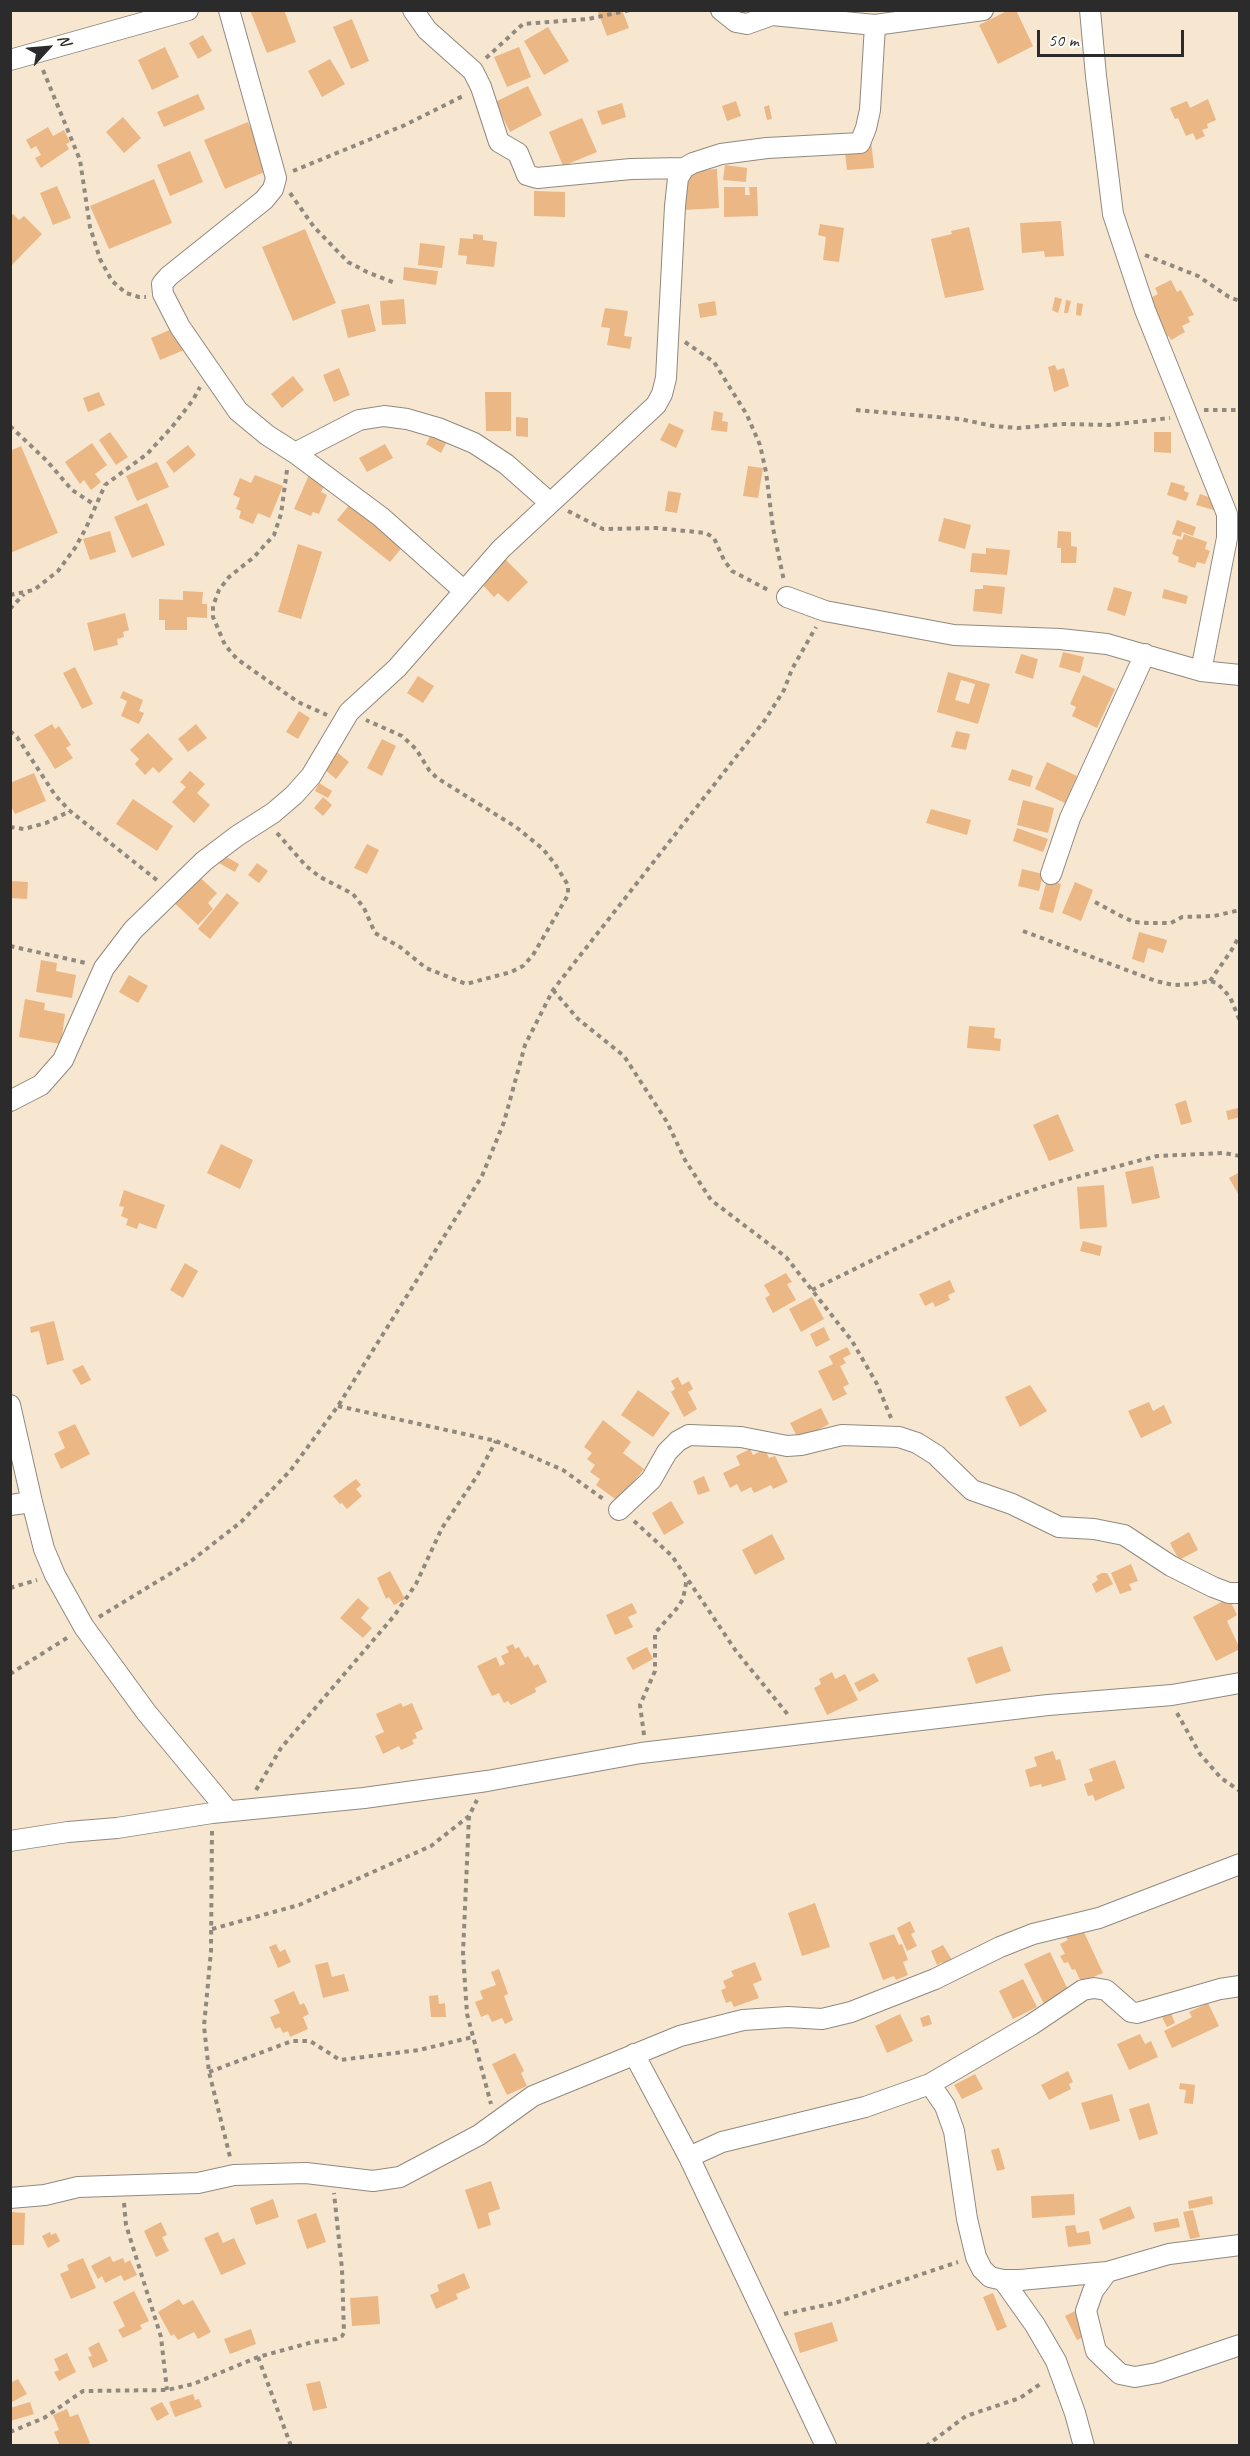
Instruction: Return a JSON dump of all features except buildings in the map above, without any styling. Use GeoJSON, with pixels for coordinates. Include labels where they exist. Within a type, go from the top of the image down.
{"type":"FeatureCollection","features":[{"type":"Feature","properties":{"kind":"street"},"geometry":{"type":"LineString","coordinates":[[10,60],[188,10]]}},
{"type":"Feature","properties":{"kind":"street"},"geometry":{"type":"LineString","coordinates":[[229,10],[279,177],[264,200],[169,276],[162,284],[163,294],[180,327],[238,411],[267,435],[291,450],[381,517],[463,590]]}},
{"type":"Feature","properties":{"kind":"street"},"geometry":{"type":"LineString","coordinates":[[413,10],[427,30],[477,79],[499,142],[518,153],[527,175],[537,178],[684,168]]}},
{"type":"Feature","properties":{"kind":"street"},"geometry":{"type":"LineString","coordinates":[[721,10],[736,22],[747,24],[772,15],[875,25],[983,10]]}},
{"type":"Feature","properties":{"kind":"street"},"geometry":{"type":"LineString","coordinates":[[1090,10],[1113,214],[1146,310],[1227,514],[1227,538],[1201,671]]}},
{"type":"Feature","properties":{"kind":"street"},"geometry":{"type":"LineString","coordinates":[[10,1101],[41,1085],[63,1060],[104,968],[133,930],[171,891],[229,842],[264,819],[294,795],[311,776],[345,717],[397,668],[463,590],[549,502],[656,405],[662,394],[666,378],[678,178],[684,168],[693,162],[721,154],[766,148],[860,143],[870,110],[875,25]]}},
{"type":"Feature","properties":{"kind":"street"},"geometry":{"type":"LineString","coordinates":[[291,450],[359,420],[384,416],[407,419],[438,428],[474,443],[506,464],[549,502]]}},
{"type":"Feature","properties":{"kind":"street"},"geometry":{"type":"LineString","coordinates":[[787,597],[825,611],[954,635],[1060,639],[1107,644],[1201,671],[1239,675]]}},
{"type":"Feature","properties":{"kind":"street"},"geometry":{"type":"LineString","coordinates":[[1051,874],[1070,818],[1145,654]]}},
{"type":"Feature","properties":{"kind":"street"},"geometry":{"type":"LineString","coordinates":[[11,1406],[44,1549],[55,1575],[84,1627],[146,1712],[228,1811]]}},
{"type":"Feature","properties":{"kind":"street"},"geometry":{"type":"LineString","coordinates":[[619,1510],[651,1480],[667,1452],[678,1441],[689,1435],[741,1437],[787,1446],[842,1435],[898,1437],[917,1443],[936,1455],[972,1490],[1011,1504],[1059,1527],[1075,1530],[1094,1529],[1124,1535],[1171,1566],[1204,1583],[1230,1593],[1239,1593]]}},
{"type":"Feature","properties":{"kind":"street"},"geometry":{"type":"LineString","coordinates":[[10,1505],[32,1502]]}},
{"type":"Feature","properties":{"kind":"street"},"geometry":{"type":"LineString","coordinates":[[10,1841],[228,1811],[363,1798],[487,1781],[641,1753],[1048,1705],[1173,1695],[1239,1683]]}},
{"type":"Feature","properties":{"kind":"street"},"geometry":{"type":"LineString","coordinates":[[10,2198],[45,2195],[78,2187],[198,2183],[234,2175],[306,2173],[332,2178],[373,2181],[400,2177],[479,2135],[533,2096],[680,2036],[743,2020],[822,2019],[851,2012],[935,1979],[1000,1947],[1033,1934],[1099,1918],[1239,1864]]}},
{"type":"Feature","properties":{"kind":"street"},"geometry":{"type":"LineString","coordinates":[[689,2157],[722,2142],[865,2107],[930,2084],[1031,2025],[1083,1990],[1094,1988],[1106,1990],[1131,2012],[1137,2013],[1220,1989],[1239,1986]]}},
{"type":"Feature","properties":{"kind":"street"},"geometry":{"type":"LineString","coordinates":[[634,2054],[689,2157],[826,2445]]}},
{"type":"Feature","properties":{"kind":"street"},"geometry":{"type":"LineString","coordinates":[[930,2084],[945,2106],[954,2132],[967,2219],[976,2257],[982,2270],[990,2277],[1003,2280],[1107,2272],[1168,2254],[1239,2245]]}},
{"type":"Feature","properties":{"kind":"street"},"geometry":{"type":"LineString","coordinates":[[1107,2272],[1093,2291],[1086,2311],[1096,2351],[1120,2374],[1135,2377],[1157,2373],[1239,2345]]}},
{"type":"Feature","properties":{"kind":"street"},"geometry":{"type":"LineString","coordinates":[[1003,2280],[1035,2325],[1056,2361],[1076,2413],[1084,2445]]}},
{"type":"Feature","properties":{"kind":"path"},"geometry":{"type":"LineString","coordinates":[[395,283],[348,262],[332,248],[300,210],[279,177],[405,125],[477,79],[523,24],[588,19],[630,10]]}},
{"type":"Feature","properties":{"kind":"path"},"geometry":{"type":"LineString","coordinates":[[36,53],[80,160],[90,227],[105,270],[112,281],[126,293],[139,297],[163,294]]}},
{"type":"Feature","properties":{"kind":"path"},"geometry":{"type":"LineString","coordinates":[[1122,245],[1198,276],[1239,301]]}},
{"type":"Feature","properties":{"kind":"path"},"geometry":{"type":"LineString","coordinates":[[669,331],[714,362],[747,414],[760,445],[766,472],[773,528],[787,597]]}},
{"type":"Feature","properties":{"kind":"path"},"geometry":{"type":"LineString","coordinates":[[10,594],[24,593],[42,585],[58,571],[75,548],[105,485],[147,454],[172,427],[193,400],[208,370]]}},
{"type":"Feature","properties":{"kind":"path"},"geometry":{"type":"LineString","coordinates":[[856,410],[960,419],[993,426],[1018,428],[1064,424],[1109,425],[1187,413],[1239,410]]}},
{"type":"Feature","properties":{"kind":"path"},"geometry":{"type":"LineString","coordinates":[[10,426],[47,461],[72,490],[95,505]]}},
{"type":"Feature","properties":{"kind":"path"},"geometry":{"type":"LineString","coordinates":[[264,819],[306,866],[320,877],[353,894],[364,908],[375,933],[400,947],[426,969],[466,984],[511,972],[523,966],[533,955],[568,895],[568,885],[543,849],[516,827],[437,778],[416,749],[402,736],[298,702],[237,659],[225,645],[213,617],[213,606],[219,590],[274,535],[291,450]]}},
{"type":"Feature","properties":{"kind":"path"},"geometry":{"type":"LineString","coordinates":[[549,502],[603,529],[656,528],[706,533],[714,538],[732,571],[787,597]]}},
{"type":"Feature","properties":{"kind":"path"},"geometry":{"type":"LineString","coordinates":[[10,609],[24,593]]}},
{"type":"Feature","properties":{"kind":"path"},"geometry":{"type":"LineString","coordinates":[[10,1674],[191,1561],[240,1522],[290,1471],[338,1406],[483,1176],[504,1122],[525,1045],[553,990],[765,720],[784,690],[792,669],[825,611]]}},
{"type":"Feature","properties":{"kind":"path"},"geometry":{"type":"LineString","coordinates":[[10,731],[17,737],[55,795],[70,811],[171,891]]}},
{"type":"Feature","properties":{"kind":"path"},"geometry":{"type":"LineString","coordinates":[[10,827],[24,829],[46,823],[70,811]]}},
{"type":"Feature","properties":{"kind":"path"},"geometry":{"type":"LineString","coordinates":[[1095,902],[1121,916],[1148,924],[1171,923],[1182,917],[1214,916],[1239,910]]}},
{"type":"Feature","properties":{"kind":"path"},"geometry":{"type":"LineString","coordinates":[[1023,931],[1156,981],[1173,985],[1210,981],[1217,983],[1230,997],[1239,1021]]}},
{"type":"Feature","properties":{"kind":"path"},"geometry":{"type":"LineString","coordinates":[[1210,981],[1239,935]]}},
{"type":"Feature","properties":{"kind":"path"},"geometry":{"type":"LineString","coordinates":[[10,946],[104,968]]}},
{"type":"Feature","properties":{"kind":"path"},"geometry":{"type":"LineString","coordinates":[[553,990],[578,1019],[624,1056],[667,1122],[685,1160],[711,1200],[786,1257],[852,1341],[877,1384],[898,1437]]}},
{"type":"Feature","properties":{"kind":"path"},"geometry":{"type":"LineString","coordinates":[[812,1290],[952,1221],[1011,1197],[1061,1181],[1156,1156],[1224,1153],[1239,1156]]}},
{"type":"Feature","properties":{"kind":"path"},"geometry":{"type":"LineString","coordinates":[[338,1406],[496,1441],[563,1470],[619,1510],[672,1556],[736,1651],[804,1734]]}},
{"type":"Feature","properties":{"kind":"path"},"geometry":{"type":"LineString","coordinates":[[234,2175],[209,2072],[204,2026],[212,1929],[228,1811],[394,1616],[416,1584],[442,1528],[477,1476],[496,1441]]}},
{"type":"Feature","properties":{"kind":"path"},"geometry":{"type":"LineString","coordinates":[[10,1588],[55,1575]]}},
{"type":"Feature","properties":{"kind":"path"},"geometry":{"type":"LineString","coordinates":[[641,1753],[644,1735],[640,1705],[655,1671],[655,1633],[683,1599],[687,1578]]}},
{"type":"Feature","properties":{"kind":"path"},"geometry":{"type":"LineString","coordinates":[[1173,1695],[1177,1714],[1200,1754],[1221,1778],[1239,1791]]}},
{"type":"Feature","properties":{"kind":"path"},"geometry":{"type":"LineString","coordinates":[[212,1929],[299,1905],[346,1886],[431,1846],[469,1816],[487,1781]]}},
{"type":"Feature","properties":{"kind":"path"},"geometry":{"type":"LineString","coordinates":[[469,1816],[463,1953],[467,2014],[496,2123]]}},
{"type":"Feature","properties":{"kind":"path"},"geometry":{"type":"LineString","coordinates":[[209,2072],[292,2041],[310,2042],[340,2060],[419,2050],[473,2037]]}},
{"type":"Feature","properties":{"kind":"path"},"geometry":{"type":"LineString","coordinates":[[10,2432],[44,2418],[83,2391],[167,2390],[194,2384],[258,2357],[313,2342],[336,2339],[344,2332],[342,2269],[332,2178]]}},
{"type":"Feature","properties":{"kind":"path"},"geometry":{"type":"LineString","coordinates":[[122,2187],[126,2225],[161,2337],[167,2390]]}},
{"type":"Feature","properties":{"kind":"path"},"geometry":{"type":"LineString","coordinates":[[767,2318],[835,2303],[976,2257]]}},
{"type":"Feature","properties":{"kind":"path"},"geometry":{"type":"LineString","coordinates":[[258,2357],[291,2445]]}},
{"type":"Feature","properties":{"kind":"path"},"geometry":{"type":"LineString","coordinates":[[926,2445],[966,2416],[1020,2398],[1036,2389],[1056,2361]]}}]}
